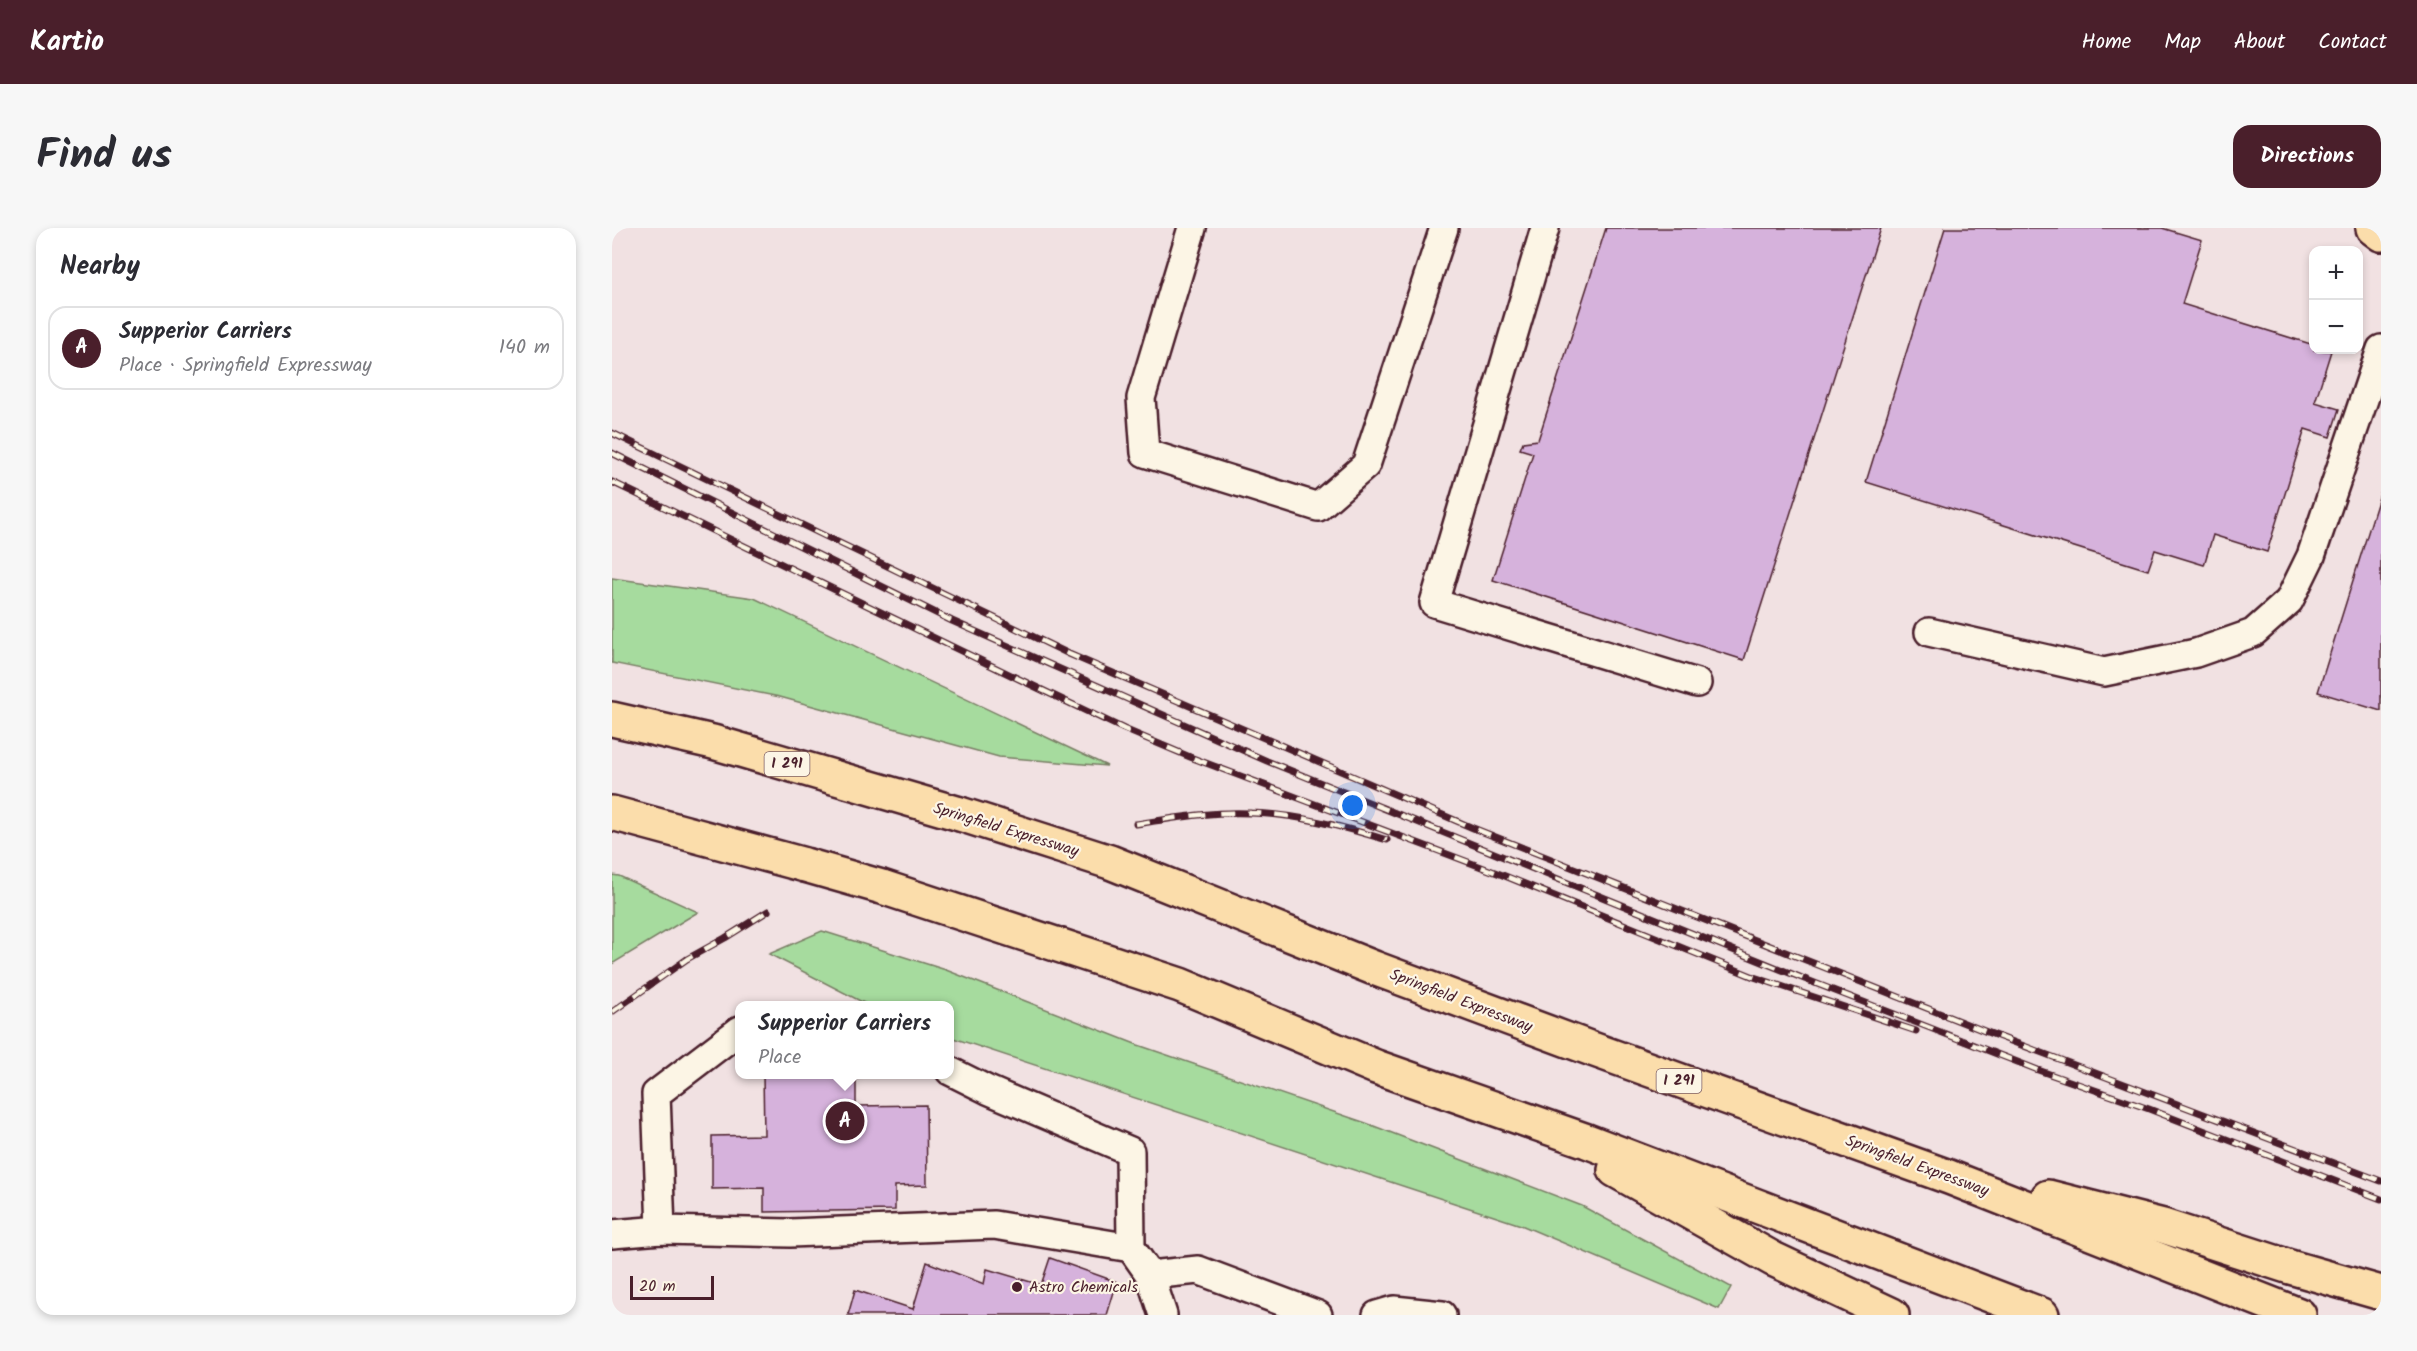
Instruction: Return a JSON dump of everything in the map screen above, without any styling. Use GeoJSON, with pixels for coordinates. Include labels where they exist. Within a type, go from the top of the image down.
{"type":"FeatureCollection","features":[{"type":"Feature","properties":{"kind":"main road"},"geometry":{"type":"LineString","coordinates":[[2373,228],[2381,234]]}},
{"type":"Feature","properties":{"kind":"main road","name":"Springfield Expressway"},"geometry":{"type":"LineString","coordinates":[[612,719],[713,742],[960,814],[1110,862],[1364,964],[1581,1046],[1910,1163],[2299,1315]]}},
{"type":"Feature","properties":{"kind":"main road"},"geometry":{"type":"LineString","coordinates":[[612,813],[882,887],[1180,984],[1376,1066],[1527,1120],[2042,1315]]}},
{"type":"Feature","properties":{"kind":"main road"},"geometry":{"type":"LineString","coordinates":[[1527,1120],[1773,1258],[1892,1315]]}},
{"type":"Feature","properties":{"kind":"main road"},"geometry":{"type":"LineString","coordinates":[[1910,1163],[2163,1226],[2381,1293]]}},
{"type":"Feature","properties":{"kind":"lane"},"geometry":{"type":"LineString","coordinates":[[1192,228],[1141,398],[1146,453],[1318,507],[1366,465],[1444,228]]}},
{"type":"Feature","properties":{"kind":"lane"},"geometry":{"type":"LineString","coordinates":[[1545,228],[1434,603],[1696,683]]}},
{"type":"Feature","properties":{"kind":"lane"},"geometry":{"type":"LineString","coordinates":[[1929,632],[2104,672],[2196,652],[2253,633],[2289,601],[2312,556],[2381,349]]}},
{"type":"Feature","properties":{"kind":"lane"},"geometry":{"type":"LineString","coordinates":[[661,1230],[656,1094],[735,1034]]}},
{"type":"Feature","properties":{"kind":"lane"},"geometry":{"type":"LineString","coordinates":[[954,1073],[1130,1151],[1131,1248],[1150,1275],[1163,1315]]}},
{"type":"Feature","properties":{"kind":"lane"},"geometry":{"type":"LineString","coordinates":[[612,1234],[661,1230],[790,1233],[994,1225],[1131,1248]]}},
{"type":"Feature","properties":{"kind":"lane"},"geometry":{"type":"LineString","coordinates":[[1150,1275],[1198,1270],[1318,1315]]}},
{"type":"Feature","properties":{"kind":"lane"},"geometry":{"type":"LineString","coordinates":[[1377,1315],[1395,1310],[1442,1315]]}},
{"type":"Feature","properties":{"kind":"green space"},"geometry":{"type":"Polygon","coordinates":[[[612,578],[754,598],[1107,766],[999,757],[780,697],[612,663],[612,578]]]}},
{"type":"Feature","properties":{"kind":"green space"},"geometry":{"type":"Polygon","coordinates":[[[612,875],[619,876],[698,912],[612,964],[612,875]]]}},
{"type":"Feature","properties":{"kind":"green space"},"geometry":{"type":"Polygon","coordinates":[[[822,931],[946,970],[1138,1045],[1366,1123],[1582,1206],[1731,1287],[1719,1309],[1521,1225],[954,1038],[954,1001],[860,1001],[769,954],[822,931]]]}},
{"type":"Feature","properties":{"kind":"building"},"geometry":{"type":"Polygon","coordinates":[[[1606,228],[1881,228],[1744,660],[1493,580],[1533,453],[1520,449],[1523,442],[1538,440],[1606,228]]]}},
{"type":"Feature","properties":{"kind":"building"},"geometry":{"type":"Polygon","coordinates":[[[1945,228],[2162,228],[2202,240],[2182,304],[2309,343],[2309,354],[2330,354],[2315,402],[2339,409],[2330,437],[2305,429],[2267,552],[2213,535],[2204,565],[2155,550],[2148,570],[1866,482],[1945,228]]]}},
{"type":"Feature","properties":{"kind":"building"},"geometry":{"type":"Polygon","coordinates":[[[2381,491],[2381,711],[2318,692],[2381,491]]]}},
{"type":"Feature","properties":{"kind":"building"},"geometry":{"type":"Polygon","coordinates":[[[763,1079],[856,1079],[856,1106],[926,1105],[927,1185],[895,1186],[895,1210],[764,1212],[764,1188],[712,1189],[712,1136],[764,1135],[763,1079]]]}},
{"type":"Feature","properties":{"kind":"building","name":"Astro Chemicals"},"geometry":{"type":"Polygon","coordinates":[[[1050,1258],[1117,1282],[1107,1315],[848,1315],[855,1290],[913,1309],[927,1262],[984,1284],[987,1269],[1041,1285],[1050,1258]]]}},
{"type":"Feature","properties":{"kind":"railway"},"geometry":{"type":"LineString","coordinates":[[612,433],[1069,654],[1473,828],[1987,1032],[2381,1181]]}},
{"type":"Feature","properties":{"kind":"railway"},"geometry":{"type":"LineString","coordinates":[[612,453],[952,621],[1267,761],[1807,980],[2381,1199]]}},
{"type":"Feature","properties":{"kind":"railway"},"geometry":{"type":"LineString","coordinates":[[612,482],[1124,729],[1190,757],[1500,874],[1754,977],[1916,1031]]}},
{"type":"Feature","properties":{"kind":"railway"},"geometry":{"type":"LineString","coordinates":[[1136,824],[1208,814],[1269,814],[1320,822],[1387,840]]}},
{"type":"Feature","properties":{"kind":"railway"},"geometry":{"type":"LineString","coordinates":[[612,1012],[687,959],[768,911]]}},
{"type":"Feature","properties":{"kind":"place","name":"Supperior Carriers"},"geometry":{"type":"Point","coordinates":[845,1121]}},
{"type":"Feature","properties":{"kind":"place","name":"Astro Chemicals"},"geometry":{"type":"Point","coordinates":[1017,1287]}}]}
